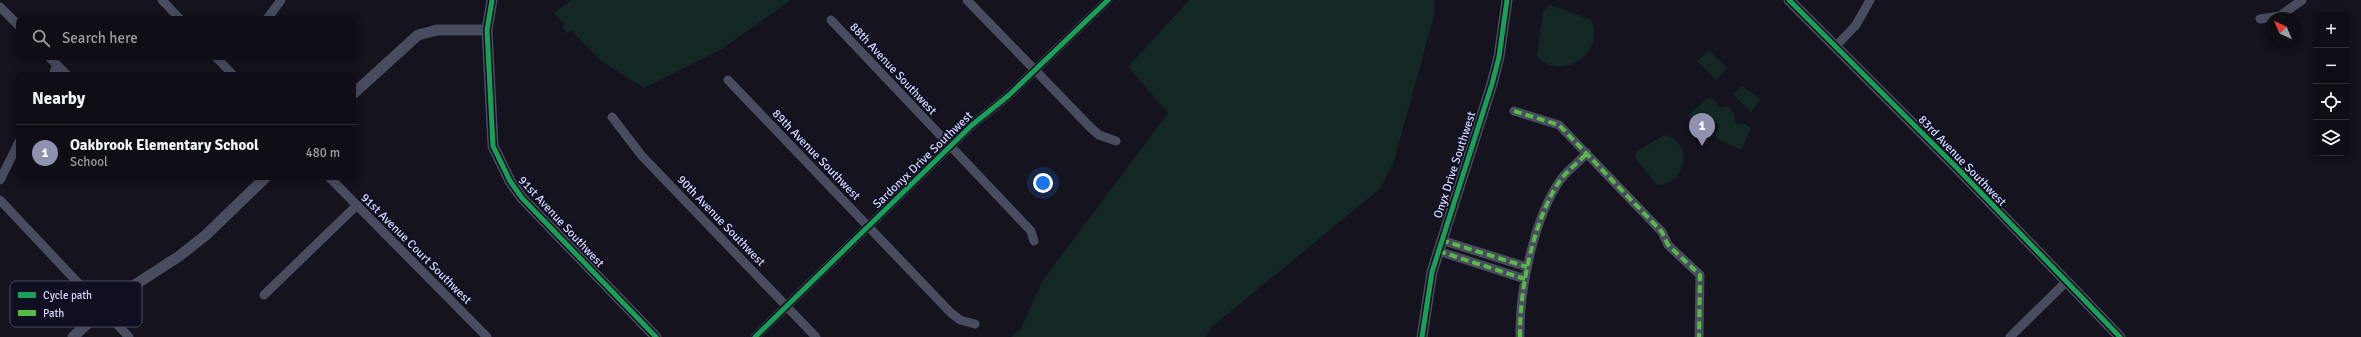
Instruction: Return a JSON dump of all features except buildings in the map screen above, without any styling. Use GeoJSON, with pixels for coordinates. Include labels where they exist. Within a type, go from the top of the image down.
{"type":"FeatureCollection","features":[{"type":"Feature","properties":{"kind":"street"},"geometry":{"type":"LineString","coordinates":[[162,0],[177,16]]}},
{"type":"Feature","properties":{"kind":"street"},"geometry":{"type":"LineString","coordinates":[[269,16],[282,0]]}},
{"type":"Feature","properties":{"kind":"street","name":"91st Avenue Southwest"},"geometry":{"type":"LineString","coordinates":[[492,0],[487,30],[493,146],[505,172],[522,198],[656,337]]}},
{"type":"Feature","properties":{"kind":"street"},"geometry":{"type":"LineString","coordinates":[[967,0],[1091,128],[1099,135],[1116,141]]}},
{"type":"Feature","properties":{"kind":"street","name":"Sardonyx Drive Southwest"},"geometry":{"type":"LineString","coordinates":[[755,337],[950,147],[1035,70],[1108,0]]}},
{"type":"Feature","properties":{"kind":"street","name":"Onyx Drive Southwest"},"geometry":{"type":"LineString","coordinates":[[1422,337],[1426,304],[1440,245],[1492,84],[1499,57],[1507,0]]}},
{"type":"Feature","properties":{"kind":"street","name":"83rd Avenue Southwest"},"geometry":{"type":"LineString","coordinates":[[1789,0],[1956,167],[2120,337]]}},
{"type":"Feature","properties":{"kind":"street"},"geometry":{"type":"LineString","coordinates":[[1835,47],[1856,25],[1870,0]]}},
{"type":"Feature","properties":{"kind":"street"},"geometry":{"type":"LineString","coordinates":[[2260,19],[2280,16],[2302,0]]}},
{"type":"Feature","properties":{"kind":"street"},"geometry":{"type":"LineString","coordinates":[[0,7],[16,23]]}},
{"type":"Feature","properties":{"kind":"street","name":"88th Avenue Southwest"},"geometry":{"type":"LineString","coordinates":[[831,20],[1031,231],[1034,241]]}},
{"type":"Feature","properties":{"kind":"street"},"geometry":{"type":"LineString","coordinates":[[356,91],[418,35],[437,30],[487,30]]}},
{"type":"Feature","properties":{"kind":"street"},"geometry":{"type":"LineString","coordinates":[[52,60],[64,72]]}},
{"type":"Feature","properties":{"kind":"street"},"geometry":{"type":"LineString","coordinates":[[223,60],[232,72]]}},
{"type":"Feature","properties":{"kind":"street"},"geometry":{"type":"LineString","coordinates":[[54,72],[57,65]]}},
{"type":"Feature","properties":{"kind":"street","name":"89th Avenue Southwest"},"geometry":{"type":"LineString","coordinates":[[728,80],[950,312],[960,320],[975,324]]}},
{"type":"Feature","properties":{"kind":"street"},"geometry":{"type":"LineString","coordinates":[[1514,111],[1558,125],[1587,153],[1662,232],[1668,245],[1700,275],[1699,337]]}},
{"type":"Feature","properties":{"kind":"street","name":"90th Avenue Southwest"},"geometry":{"type":"LineString","coordinates":[[612,118],[642,156],[816,337]]}},
{"type":"Feature","properties":{"kind":"street"},"geometry":{"type":"LineString","coordinates":[[0,180],[16,148]]}},
{"type":"Feature","properties":{"kind":"street"},"geometry":{"type":"LineString","coordinates":[[1520,337],[1519,316],[1527,267],[1536,234],[1561,179],[1587,153]]}},
{"type":"Feature","properties":{"kind":"street"},"geometry":{"type":"LineString","coordinates":[[141,281],[178,257],[206,235],[263,180]]}},
{"type":"Feature","properties":{"kind":"street","name":"91st Avenue Court Southwest"},"geometry":{"type":"LineString","coordinates":[[332,180],[487,337]]}},
{"type":"Feature","properties":{"kind":"street"},"geometry":{"type":"LineString","coordinates":[[0,200],[76,281]]}},
{"type":"Feature","properties":{"kind":"street"},"geometry":{"type":"LineString","coordinates":[[264,294],[356,206]]}},
{"type":"Feature","properties":{"kind":"street"},"geometry":{"type":"LineString","coordinates":[[1440,245],[1527,267]]}},
{"type":"Feature","properties":{"kind":"street"},"geometry":{"type":"LineString","coordinates":[[1440,245],[1525,279]]}},
{"type":"Feature","properties":{"kind":"street"},"geometry":{"type":"LineString","coordinates":[[2010,337],[2066,282]]}},
{"type":"Feature","properties":{"kind":"street"},"geometry":{"type":"LineString","coordinates":[[73,337],[83,327]]}},
{"type":"Feature","properties":{"kind":"street"},"geometry":{"type":"LineString","coordinates":[[119,327],[129,337]]}},
{"type":"Feature","properties":{"kind":"green space"},"geometry":{"type":"Polygon","coordinates":[[[571,0],[791,0],[722,49],[644,88],[601,61],[572,31],[566,33],[563,27],[564,23],[554,13],[571,0]]]}},
{"type":"Feature","properties":{"kind":"green space"},"geometry":{"type":"Polygon","coordinates":[[[1189,0],[1434,0],[1435,12],[1394,161],[1381,188],[1213,326],[1206,337],[1011,337],[1020,330],[1043,280],[1168,113],[1128,67],[1189,0]]]}},
{"type":"Feature","properties":{"kind":"green space"},"geometry":{"type":"Polygon","coordinates":[[[1550,5],[1591,20],[1594,32],[1593,43],[1587,53],[1579,60],[1569,65],[1558,67],[1547,64],[1537,56],[1543,11],[1550,5]]]}},
{"type":"Feature","properties":{"kind":"green space"},"geometry":{"type":"Polygon","coordinates":[[[1709,50],[1727,68],[1716,80],[1697,61],[1709,50]]]}},
{"type":"Feature","properties":{"kind":"green space"},"geometry":{"type":"Polygon","coordinates":[[[1742,86],[1760,99],[1751,113],[1733,94],[1742,86]]]}},
{"type":"Feature","properties":{"kind":"green space"},"geometry":{"type":"Polygon","coordinates":[[[1708,98],[1713,99],[1719,107],[1728,106],[1734,114],[1736,124],[1746,124],[1751,129],[1741,150],[1718,139],[1716,135],[1719,127],[1714,119],[1710,119],[1697,126],[1689,120],[1689,114],[1708,98]]]}},
{"type":"Feature","properties":{"kind":"green space"},"geometry":{"type":"Polygon","coordinates":[[[1664,135],[1673,138],[1680,144],[1683,152],[1683,161],[1681,170],[1676,177],[1668,183],[1657,185],[1635,158],[1636,152],[1664,135]]]}},
{"type":"Feature","properties":{"kind":"marked path"},"geometry":{"type":"LineString","coordinates":[[1514,111],[1559,125],[1662,232],[1668,245],[1700,275],[1699,337]]}},
{"type":"Feature","properties":{"kind":"marked path"},"geometry":{"type":"LineString","coordinates":[[1520,337],[1520,319],[1525,277],[1543,213],[1551,195],[1561,179],[1587,153]]}},
{"type":"Feature","properties":{"kind":"marked path"},"geometry":{"type":"LineString","coordinates":[[1441,240],[1527,267]]}},
{"type":"Feature","properties":{"kind":"marked path"},"geometry":{"type":"LineString","coordinates":[[1438,251],[1525,279]]}},
{"type":"Feature","properties":{"kind":"cycle path"},"geometry":{"type":"LineString","coordinates":[[492,0],[487,30],[493,146],[510,181],[522,198],[656,337]]}},
{"type":"Feature","properties":{"kind":"cycle path"},"geometry":{"type":"LineString","coordinates":[[755,337],[972,125],[1008,96],[1108,0]]}},
{"type":"Feature","properties":{"kind":"cycle path"},"geometry":{"type":"LineString","coordinates":[[1422,337],[1432,272],[1492,84],[1499,57],[1507,0]]}},
{"type":"Feature","properties":{"kind":"cycle path"},"geometry":{"type":"LineString","coordinates":[[1789,0],[1956,167],[2120,337]]}},
{"type":"Feature","properties":{"kind":"place","name":"Oakbrook Elementary School"},"geometry":{"type":"Point","coordinates":[1702,146]}}]}
